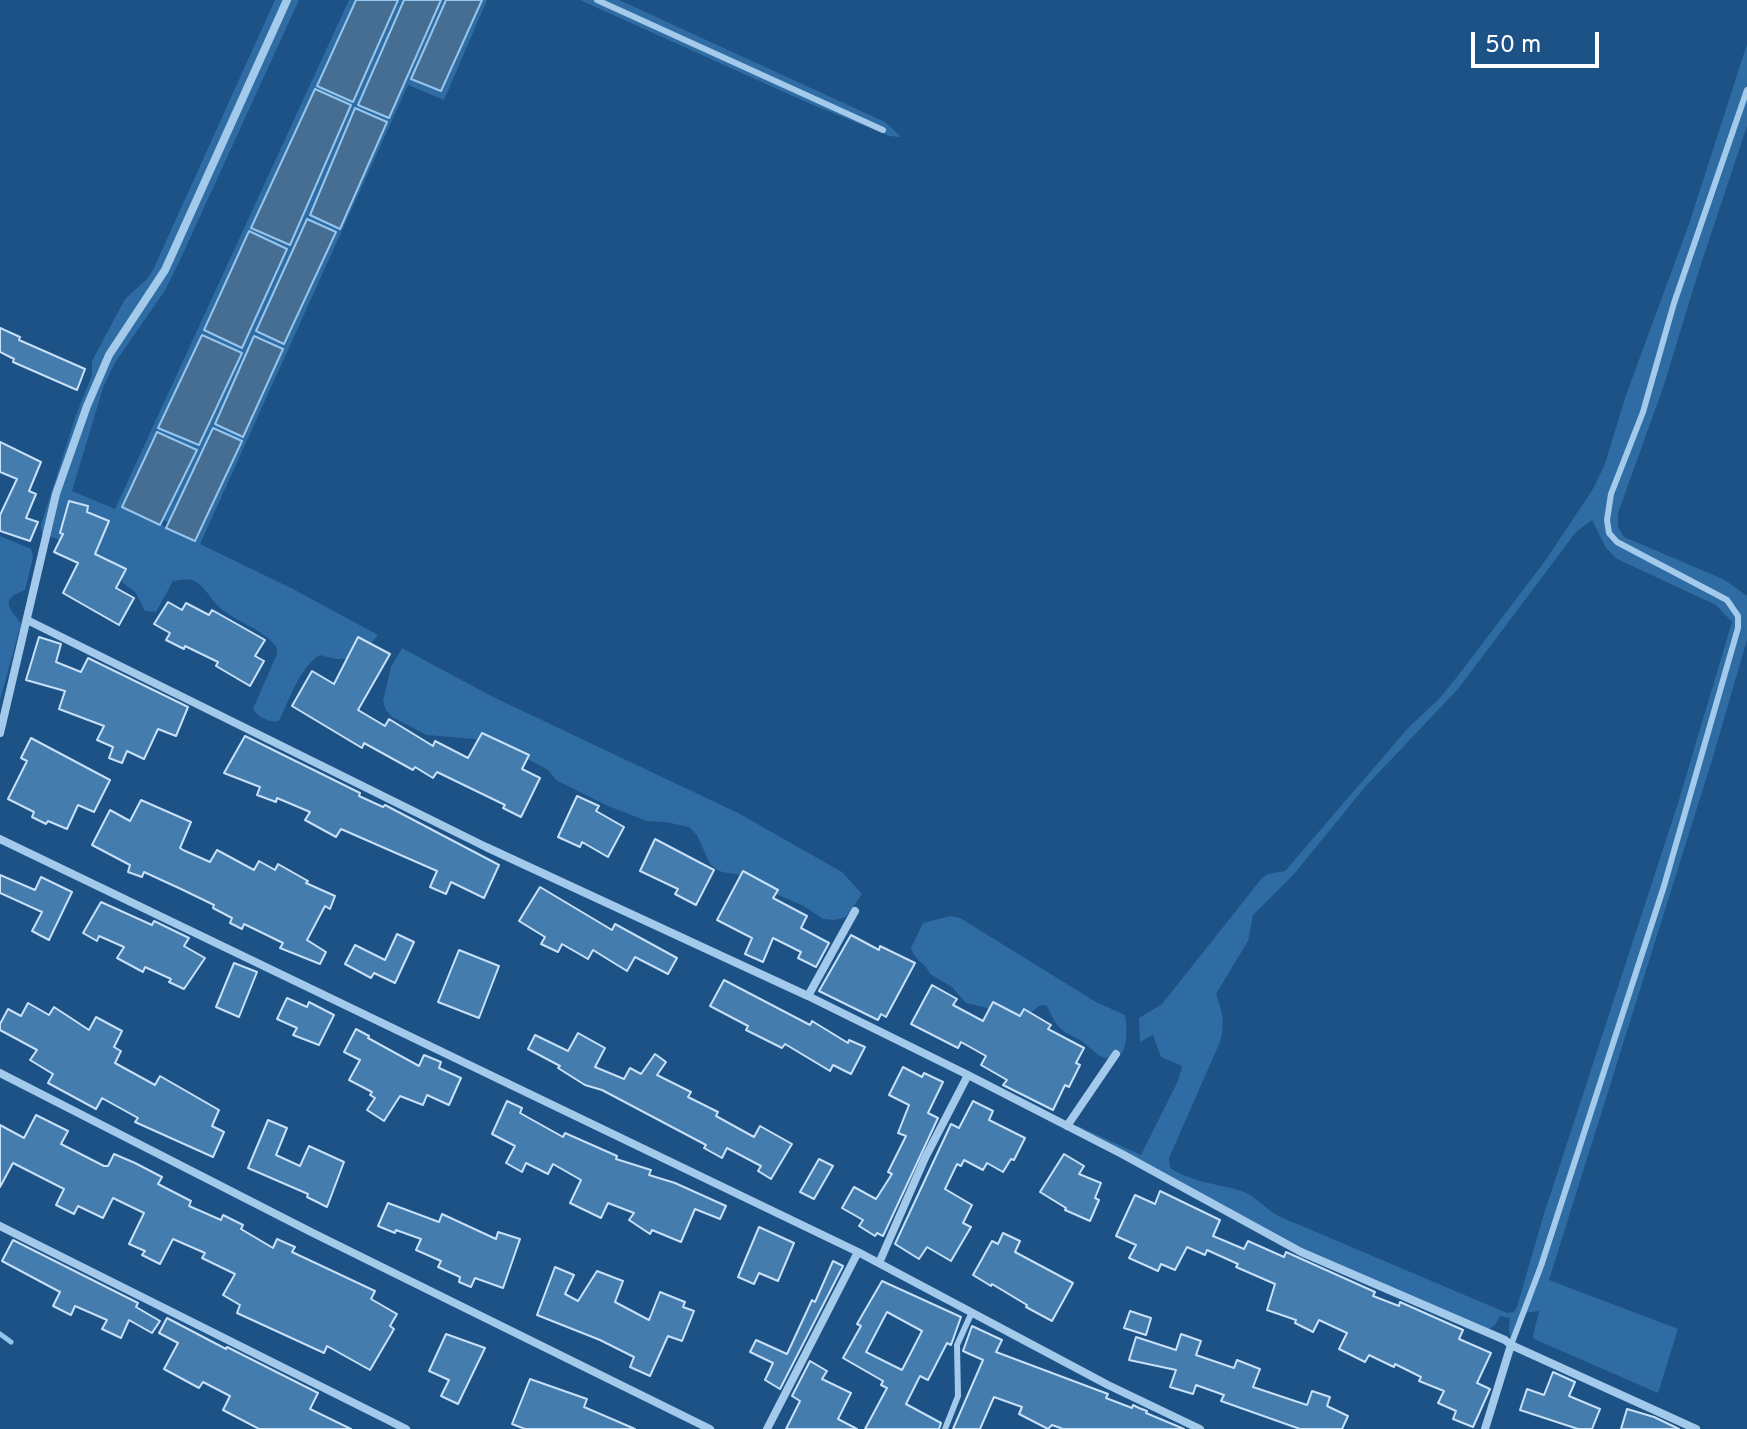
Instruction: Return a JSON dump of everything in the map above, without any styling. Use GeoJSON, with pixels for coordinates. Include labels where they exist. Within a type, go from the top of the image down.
{"type":"FeatureCollection","features":[{"type":"Feature","properties":{"kind":"street"},"geometry":{"type":"LineString","coordinates":[[0,733],[56,494],[87,406],[109,355],[165,270],[287,0]]}},
{"type":"Feature","properties":{"kind":"street"},"geometry":{"type":"LineString","coordinates":[[27,620],[486,847],[808,996],[968,1075],[1301,1252],[1505,1340],[1696,1429]]}},
{"type":"Feature","properties":{"kind":"street"},"geometry":{"type":"LineString","coordinates":[[0,839],[858,1252],[1108,1385],[1200,1429]]}},
{"type":"Feature","properties":{"kind":"street"},"geometry":{"type":"LineString","coordinates":[[808,996],[855,911]]}},
{"type":"Feature","properties":{"kind":"street"},"geometry":{"type":"LineString","coordinates":[[1067,1126],[1116,1054]]}},
{"type":"Feature","properties":{"kind":"street"},"geometry":{"type":"LineString","coordinates":[[0,1073],[313,1233],[710,1429]]}},
{"type":"Feature","properties":{"kind":"street"},"geometry":{"type":"LineString","coordinates":[[879,1263],[925,1158],[968,1075]]}},
{"type":"Feature","properties":{"kind":"street"},"geometry":{"type":"LineString","coordinates":[[0,1226],[406,1429]]}},
{"type":"Feature","properties":{"kind":"street"},"geometry":{"type":"LineString","coordinates":[[767,1429],[858,1252]]}},
{"type":"Feature","properties":{"kind":"street"},"geometry":{"type":"LineString","coordinates":[[1485,1429],[1511,1345]]}},
{"type":"Feature","properties":{"kind":"lane"},"geometry":{"type":"LineString","coordinates":[[597,0],[883,130]]}},
{"type":"Feature","properties":{"kind":"lane"},"geometry":{"type":"LineString","coordinates":[[1511,1345],[1541,1266],[1664,886],[1738,628],[1738,616],[1727,600],[1617,542],[1609,533],[1607,520],[1611,494],[1643,412],[1674,303],[1747,90]]}},
{"type":"Feature","properties":{"kind":"lane"},"geometry":{"type":"LineString","coordinates":[[945,1429],[958,1396],[957,1345],[972,1312]]}},
{"type":"Feature","properties":{"kind":"shaded area"},"geometry":{"type":"Polygon","coordinates":[[[275,0],[299,0],[164,292],[114,364],[103,388],[72,491],[115,509],[349,0],[356,0],[317,86],[353,102],[398,0],[404,0],[358,104],[389,118],[441,0],[446,0],[411,79],[441,91],[482,0],[487,0],[444,100],[408,85],[200,544],[378,635],[365,650],[353,657],[339,659],[320,655],[313,660],[296,685],[279,721],[264,719],[253,709],[277,654],[272,641],[226,613],[197,582],[190,579],[173,581],[156,612],[145,611],[136,593],[123,583],[120,573],[106,558],[42,533],[41,525],[92,375],[92,361],[125,299],[153,270],[275,0]],[[315,89],[251,228],[290,245],[351,105],[315,89]],[[306,219],[257,331],[335,231],[306,219]],[[254,336],[215,423],[243,437],[283,349],[254,336]],[[213,429],[169,523],[163,520],[197,450],[123,507],[196,541],[242,441],[213,429]]]}},
{"type":"Feature","properties":{"kind":"shaded area"},"geometry":{"type":"Polygon","coordinates":[[[356,0],[398,0],[353,102],[317,86],[356,0]]]}},
{"type":"Feature","properties":{"kind":"shaded area"},"geometry":{"type":"Polygon","coordinates":[[[404,0],[441,0],[389,118],[358,105],[404,0]]]}},
{"type":"Feature","properties":{"kind":"shaded area"},"geometry":{"type":"Polygon","coordinates":[[[446,0],[482,0],[441,91],[411,79],[446,0]]]}},
{"type":"Feature","properties":{"kind":"shaded area"},"geometry":{"type":"Polygon","coordinates":[[[580,0],[619,0],[885,122],[901,137],[889,136],[806,102],[580,0]]]}},
{"type":"Feature","properties":{"kind":"shaded area"},"geometry":{"type":"Polygon","coordinates":[[[1747,44],[1747,126],[1664,385],[1618,513],[1618,527],[1624,537],[1725,580],[1747,596],[1747,640],[1549,1280],[1678,1329],[1658,1393],[1534,1339],[1539,1311],[1524,1313],[1511,1345],[1510,1318],[1500,1316],[1489,1329],[1323,1260],[1076,1129],[1078,1126],[1141,1155],[1178,1081],[1182,1066],[1161,1057],[1153,1035],[1140,1042],[1139,1018],[1162,1004],[1262,878],[1285,871],[1409,727],[1439,699],[1545,561],[1593,489],[1605,464],[1625,398],[1689,224],[1747,44]],[[1592,520],[1576,532],[1458,689],[1365,787],[1294,874],[1253,915],[1248,941],[1216,994],[1222,1018],[1220,1042],[1169,1158],[1170,1168],[1179,1173],[1246,1193],[1283,1218],[1507,1313],[1514,1312],[1517,1307],[1543,1217],[1678,803],[1732,622],[1716,605],[1617,559],[1606,548],[1592,520]]]}},
{"type":"Feature","properties":{"kind":"shaded area"},"geometry":{"type":"Polygon","coordinates":[[[315,89],[351,105],[290,245],[251,228],[315,89]]]}},
{"type":"Feature","properties":{"kind":"shaded area"},"geometry":{"type":"Polygon","coordinates":[[[355,108],[387,122],[340,229],[310,215],[355,108]]]}},
{"type":"Feature","properties":{"kind":"shaded area"},"geometry":{"type":"Polygon","coordinates":[[[307,219],[336,232],[284,344],[256,331],[307,219]]]}},
{"type":"Feature","properties":{"kind":"shaded area"},"geometry":{"type":"Polygon","coordinates":[[[249,231],[287,249],[242,348],[204,330],[249,231]]]}},
{"type":"Feature","properties":{"kind":"shaded area"},"geometry":{"type":"Polygon","coordinates":[[[202,335],[242,353],[199,445],[158,428],[202,335]]]}},
{"type":"Feature","properties":{"kind":"shaded area"},"geometry":{"type":"Polygon","coordinates":[[[254,336],[283,349],[243,437],[215,424],[254,336]]]}},
{"type":"Feature","properties":{"kind":"shaded area"},"geometry":{"type":"Polygon","coordinates":[[[213,428],[242,441],[195,541],[166,528],[213,428]]]}},
{"type":"Feature","properties":{"kind":"shaded area"},"geometry":{"type":"Polygon","coordinates":[[[157,432],[197,450],[160,525],[122,507],[157,432]]]}},
{"type":"Feature","properties":{"kind":"shaded area"},"geometry":{"type":"Polygon","coordinates":[[[0,536],[31,549],[33,557],[25,590],[13,596],[9,603],[21,624],[0,700],[0,536]]]}},
{"type":"Feature","properties":{"kind":"shaded area"},"geometry":{"type":"Polygon","coordinates":[[[402,648],[491,696],[738,813],[842,872],[862,894],[846,917],[823,919],[747,876],[716,869],[710,864],[697,835],[689,827],[647,821],[556,780],[548,770],[520,755],[474,739],[427,735],[392,717],[383,701],[391,667],[402,648]]]}},
{"type":"Feature","properties":{"kind":"shaded area"},"geometry":{"type":"Polygon","coordinates":[[[950,916],[960,918],[1096,1002],[1125,1015],[1126,1039],[1121,1054],[1110,1059],[1100,1056],[1061,1029],[1046,1005],[1039,1006],[1027,1016],[998,1018],[987,1008],[966,1003],[952,987],[930,974],[911,948],[923,923],[950,916]]]}},
{"type":"Feature","properties":{"kind":"building"},"geometry":{"type":"Polygon","coordinates":[[[0,328],[20,337],[19,340],[85,369],[77,390],[13,362],[14,359],[0,352],[0,328]]]}},
{"type":"Feature","properties":{"kind":"building"},"geometry":{"type":"Polygon","coordinates":[[[0,442],[41,462],[29,491],[36,494],[26,518],[38,522],[30,541],[0,531],[0,515],[17,479],[0,472],[0,442]]]}},
{"type":"Feature","properties":{"kind":"building"},"geometry":{"type":"Polygon","coordinates":[[[69,501],[88,506],[87,512],[109,521],[95,554],[126,569],[116,588],[134,598],[119,625],[63,593],[78,563],[54,552],[63,534],[60,533],[69,501]]]}},
{"type":"Feature","properties":{"kind":"building"},"geometry":{"type":"Polygon","coordinates":[[[168,602],[182,610],[186,603],[209,615],[212,610],[265,640],[255,656],[264,661],[250,686],[216,666],[218,662],[166,640],[170,633],[154,624],[168,602]]]}},
{"type":"Feature","properties":{"kind":"building"},"geometry":{"type":"Polygon","coordinates":[[[39,637],[61,644],[56,662],[81,672],[88,658],[188,707],[176,736],[158,729],[144,759],[127,751],[122,763],[109,758],[113,747],[97,740],[104,726],[59,709],[65,691],[26,680],[39,637]]]}},
{"type":"Feature","properties":{"kind":"building"},"geometry":{"type":"Polygon","coordinates":[[[358,637],[390,654],[358,710],[385,726],[389,719],[433,746],[435,741],[468,758],[482,733],[529,755],[522,769],[540,778],[521,817],[503,808],[505,805],[437,772],[433,778],[364,743],[362,748],[292,706],[312,671],[334,684],[358,637]]]}},
{"type":"Feature","properties":{"kind":"building"},"geometry":{"type":"Polygon","coordinates":[[[245,736],[499,865],[484,898],[451,882],[446,894],[430,887],[437,871],[341,829],[336,837],[305,820],[310,812],[277,798],[276,802],[257,795],[260,787],[224,773],[245,736]]]}},
{"type":"Feature","properties":{"kind":"building"},"geometry":{"type":"Polygon","coordinates":[[[31,738],[110,780],[94,812],[78,805],[67,829],[32,817],[34,812],[8,799],[27,761],[21,758],[31,738]]]}},
{"type":"Feature","properties":{"kind":"building"},"geometry":{"type":"Polygon","coordinates":[[[577,796],[599,806],[596,811],[624,827],[608,857],[582,842],[580,847],[558,837],[577,796]]]}},
{"type":"Feature","properties":{"kind":"building"},"geometry":{"type":"Polygon","coordinates":[[[141,800],[191,822],[180,848],[183,850],[210,862],[217,850],[254,870],[259,861],[275,870],[278,864],[308,881],[306,883],[335,896],[330,909],[325,906],[307,940],[326,952],[320,964],[280,948],[283,943],[244,924],[242,929],[230,923],[232,918],[213,908],[214,905],[181,889],[144,872],[142,877],[128,872],[130,865],[92,845],[110,810],[130,821],[141,800]]]}},
{"type":"Feature","properties":{"kind":"building"},"geometry":{"type":"Polygon","coordinates":[[[655,839],[714,870],[696,905],[675,894],[678,889],[640,871],[655,839]]]}},
{"type":"Feature","properties":{"kind":"building"},"geometry":{"type":"Polygon","coordinates":[[[743,871],[778,890],[773,898],[807,916],[801,928],[829,943],[816,967],[798,958],[801,952],[773,938],[763,962],[745,954],[752,938],[717,920],[743,871]]]}},
{"type":"Feature","properties":{"kind":"building"},"geometry":{"type":"Polygon","coordinates":[[[0,875],[35,890],[41,877],[72,892],[49,940],[32,931],[42,912],[0,893],[0,875]]]}},
{"type":"Feature","properties":{"kind":"building"},"geometry":{"type":"Polygon","coordinates":[[[540,887],[612,930],[615,924],[677,958],[668,974],[635,957],[627,971],[593,950],[588,959],[562,944],[558,952],[541,944],[545,937],[519,921],[540,887]]]}},
{"type":"Feature","properties":{"kind":"building"},"geometry":{"type":"Polygon","coordinates":[[[101,902],[152,925],[154,921],[189,938],[184,946],[205,958],[184,989],[169,982],[171,979],[145,967],[143,972],[117,958],[124,947],[99,936],[97,941],[83,933],[101,902]]]}},
{"type":"Feature","properties":{"kind":"building"},"geometry":{"type":"Polygon","coordinates":[[[397,934],[414,942],[395,983],[374,973],[371,978],[345,964],[355,945],[385,960],[397,934]]]}},
{"type":"Feature","properties":{"kind":"building"},"geometry":{"type":"Polygon","coordinates":[[[851,935],[879,950],[880,946],[915,963],[886,1017],[881,1014],[878,1020],[819,991],[851,935]]]}},
{"type":"Feature","properties":{"kind":"building"},"geometry":{"type":"Polygon","coordinates":[[[459,950],[499,966],[479,1018],[438,1002],[459,950]]]}},
{"type":"Feature","properties":{"kind":"building"},"geometry":{"type":"Polygon","coordinates":[[[234,963],[257,972],[239,1017],[216,1007],[234,963]]]}},
{"type":"Feature","properties":{"kind":"building"},"geometry":{"type":"Polygon","coordinates":[[[724,980],[810,1025],[812,1021],[848,1043],[849,1040],[865,1047],[851,1074],[833,1065],[830,1071],[785,1044],[782,1048],[746,1030],[748,1026],[710,1006],[724,980]]]}},
{"type":"Feature","properties":{"kind":"building"},"geometry":{"type":"Polygon","coordinates":[[[932,985],[957,999],[953,1005],[983,1021],[993,1002],[1020,1016],[1024,1009],[1051,1025],[1048,1029],[1084,1048],[1069,1087],[1065,1085],[1053,1110],[1003,1085],[1007,1080],[981,1065],[986,1056],[961,1042],[958,1048],[911,1024],[932,985]]]}},
{"type":"Feature","properties":{"kind":"building"},"geometry":{"type":"Polygon","coordinates":[[[287,998],[307,1007],[309,1002],[334,1015],[319,1045],[293,1035],[297,1028],[277,1019],[287,998]]]}},
{"type":"Feature","properties":{"kind":"building"},"geometry":{"type":"Polygon","coordinates":[[[28,1003],[49,1015],[54,1007],[89,1030],[96,1017],[122,1031],[114,1047],[121,1051],[115,1063],[155,1085],[160,1076],[219,1110],[212,1126],[224,1132],[213,1157],[135,1122],[138,1118],[102,1098],[96,1109],[48,1083],[53,1074],[30,1060],[37,1050],[0,1030],[8,1009],[21,1016],[28,1003]]]}},
{"type":"Feature","properties":{"kind":"building"},"geometry":{"type":"Polygon","coordinates":[[[356,1029],[419,1066],[424,1055],[441,1062],[439,1068],[461,1078],[449,1105],[427,1095],[423,1105],[400,1096],[384,1121],[367,1110],[375,1098],[370,1095],[372,1092],[349,1080],[360,1060],[344,1052],[356,1029]]]}},
{"type":"Feature","properties":{"kind":"building"},"geometry":{"type":"Polygon","coordinates":[[[578,1033],[605,1048],[595,1067],[624,1079],[630,1068],[641,1074],[655,1054],[666,1062],[657,1075],[691,1092],[688,1097],[718,1112],[716,1116],[754,1137],[760,1126],[792,1144],[771,1179],[758,1171],[761,1166],[727,1148],[722,1158],[704,1148],[706,1145],[602,1090],[585,1085],[558,1068],[560,1066],[528,1049],[535,1035],[568,1051],[578,1033]]]}},
{"type":"Feature","properties":{"kind":"building"},"geometry":{"type":"Polygon","coordinates":[[[903,1067],[922,1077],[924,1073],[943,1082],[928,1113],[938,1118],[883,1236],[877,1233],[875,1236],[859,1226],[863,1220],[842,1208],[854,1187],[876,1199],[892,1174],[888,1172],[906,1136],[898,1133],[909,1105],[889,1095],[903,1067]]]}},
{"type":"Feature","properties":{"kind":"building"},"geometry":{"type":"Polygon","coordinates":[[[507,1101],[522,1108],[520,1113],[563,1137],[565,1133],[617,1156],[616,1159],[651,1170],[649,1175],[726,1206],[720,1219],[695,1209],[681,1242],[652,1230],[650,1234],[629,1220],[634,1213],[608,1203],[601,1218],[570,1203],[581,1180],[553,1164],[548,1174],[526,1163],[522,1172],[506,1163],[515,1146],[492,1134],[507,1101]]]}},
{"type":"Feature","properties":{"kind":"building"},"geometry":{"type":"Polygon","coordinates":[[[973,1101],[993,1111],[989,1120],[1025,1138],[1014,1160],[1011,1159],[1003,1172],[987,1163],[983,1170],[964,1160],[961,1166],[957,1164],[945,1189],[972,1205],[963,1223],[971,1227],[951,1261],[927,1247],[919,1259],[895,1244],[951,1124],[959,1128],[973,1101]]]}},
{"type":"Feature","properties":{"kind":"building"},"geometry":{"type":"Polygon","coordinates":[[[36,1115],[68,1131],[61,1144],[104,1166],[108,1166],[114,1154],[135,1163],[162,1177],[158,1184],[191,1201],[189,1206],[221,1220],[223,1215],[243,1225],[241,1229],[273,1248],[277,1239],[295,1247],[292,1252],[375,1291],[371,1299],[397,1314],[390,1326],[394,1329],[370,1370],[327,1346],[324,1353],[237,1313],[240,1305],[223,1295],[235,1274],[202,1258],[205,1253],[173,1239],[160,1264],[142,1255],[145,1251],[129,1244],[144,1213],[113,1198],[103,1218],[78,1206],[74,1214],[56,1205],[64,1189],[13,1163],[0,1187],[0,1125],[24,1138],[36,1115]]]}},
{"type":"Feature","properties":{"kind":"building"},"geometry":{"type":"Polygon","coordinates":[[[268,1120],[287,1128],[276,1155],[300,1166],[309,1146],[344,1162],[327,1207],[307,1197],[308,1194],[248,1168],[268,1120]]]}},
{"type":"Feature","properties":{"kind":"building"},"geometry":{"type":"Polygon","coordinates":[[[1064,1154],[1084,1166],[1079,1174],[1101,1183],[1095,1198],[1099,1200],[1090,1221],[1065,1210],[1040,1192],[1064,1154]]]}},
{"type":"Feature","properties":{"kind":"building"},"geometry":{"type":"Polygon","coordinates":[[[819,1159],[833,1166],[814,1199],[800,1192],[819,1159]]]}},
{"type":"Feature","properties":{"kind":"building"},"geometry":{"type":"Polygon","coordinates":[[[1160,1191],[1220,1220],[1213,1236],[1244,1249],[1248,1241],[1284,1257],[1286,1252],[1375,1292],[1373,1296],[1399,1306],[1400,1302],[1463,1330],[1459,1339],[1491,1353],[1477,1383],[1490,1389],[1473,1427],[1453,1419],[1456,1411],[1438,1403],[1444,1391],[1419,1381],[1421,1377],[1369,1355],[1365,1362],[1339,1349],[1347,1333],[1319,1320],[1313,1332],[1295,1323],[1296,1320],[1267,1310],[1275,1284],[1236,1267],[1238,1264],[1207,1250],[1205,1255],[1187,1247],[1175,1270],[1161,1264],[1158,1271],[1129,1258],[1136,1245],[1116,1236],[1135,1195],[1155,1204],[1160,1191]]]}},
{"type":"Feature","properties":{"kind":"building"},"geometry":{"type":"Polygon","coordinates":[[[388,1203],[439,1222],[442,1214],[496,1239],[498,1232],[520,1239],[503,1288],[475,1278],[471,1287],[459,1282],[460,1277],[438,1267],[441,1261],[416,1250],[421,1239],[378,1226],[388,1203]]]}},
{"type":"Feature","properties":{"kind":"building"},"geometry":{"type":"Polygon","coordinates":[[[759,1227],[794,1243],[778,1281],[759,1273],[754,1284],[738,1277],[759,1227]]]}},
{"type":"Feature","properties":{"kind":"building"},"geometry":{"type":"Polygon","coordinates":[[[1003,1233],[1020,1241],[1015,1252],[1073,1283],[1052,1321],[973,1275],[992,1241],[998,1244],[1003,1233]]]}},
{"type":"Feature","properties":{"kind":"building"},"geometry":{"type":"Polygon","coordinates":[[[13,1240],[138,1303],[136,1307],[160,1321],[152,1333],[129,1320],[121,1338],[102,1329],[107,1320],[75,1306],[71,1315],[53,1306],[60,1292],[2,1261],[13,1240]]]}},
{"type":"Feature","properties":{"kind":"building"},"geometry":{"type":"Polygon","coordinates":[[[833,1261],[843,1266],[780,1389],[765,1380],[773,1363],[750,1352],[756,1340],[787,1354],[833,1261]]]}},
{"type":"Feature","properties":{"kind":"building"},"geometry":{"type":"Polygon","coordinates":[[[555,1267],[574,1275],[565,1294],[578,1301],[597,1271],[623,1281],[615,1302],[649,1320],[660,1292],[685,1302],[683,1307],[694,1311],[682,1341],[668,1336],[650,1376],[630,1367],[634,1357],[537,1315],[555,1267]]]}},
{"type":"Feature","properties":{"kind":"building"},"geometry":{"type":"Polygon","coordinates":[[[882,1281],[961,1317],[951,1345],[947,1343],[928,1380],[920,1376],[906,1404],[941,1423],[939,1429],[865,1429],[887,1388],[881,1385],[883,1381],[843,1358],[861,1326],[857,1324],[882,1281]],[[887,1312],[866,1352],[902,1370],[922,1331],[887,1312]]]}},
{"type":"Feature","properties":{"kind":"building"},"geometry":{"type":"Polygon","coordinates":[[[1130,1311],[1151,1318],[1146,1335],[1124,1328],[1130,1311]]]}},
{"type":"Feature","properties":{"kind":"building"},"geometry":{"type":"Polygon","coordinates":[[[167,1318],[318,1393],[310,1409],[351,1429],[259,1429],[223,1410],[230,1396],[203,1382],[199,1388],[164,1369],[178,1343],[159,1333],[167,1318]]]}},
{"type":"Feature","properties":{"kind":"building"},"geometry":{"type":"Polygon","coordinates":[[[972,1326],[1002,1340],[996,1352],[1108,1394],[1106,1398],[1132,1408],[1133,1405],[1184,1429],[1063,1429],[1052,1425],[1048,1429],[1019,1414],[1022,1407],[994,1397],[980,1429],[953,1429],[983,1360],[963,1351],[972,1326]]]}},
{"type":"Feature","properties":{"kind":"building"},"geometry":{"type":"Polygon","coordinates":[[[446,1334],[485,1348],[458,1404],[441,1396],[449,1380],[429,1371],[446,1334]]]}},
{"type":"Feature","properties":{"kind":"building"},"geometry":{"type":"Polygon","coordinates":[[[1181,1334],[1201,1341],[1196,1355],[1234,1368],[1237,1360],[1260,1369],[1253,1387],[1307,1405],[1312,1391],[1330,1397],[1327,1406],[1348,1416],[1342,1429],[1300,1429],[1221,1401],[1224,1395],[1196,1385],[1193,1394],[1170,1387],[1176,1370],[1129,1360],[1136,1337],[1176,1350],[1181,1334]]]}},
{"type":"Feature","properties":{"kind":"building"},"geometry":{"type":"Polygon","coordinates":[[[810,1361],[827,1371],[822,1379],[851,1393],[838,1419],[857,1429],[786,1429],[800,1401],[792,1396],[810,1361]]]}},
{"type":"Feature","properties":{"kind":"building"},"geometry":{"type":"Polygon","coordinates":[[[1553,1372],[1575,1382],[1569,1396],[1600,1409],[1592,1429],[1578,1429],[1520,1410],[1527,1389],[1544,1395],[1553,1372]]]}},
{"type":"Feature","properties":{"kind":"building"},"geometry":{"type":"Polygon","coordinates":[[[530,1379],[587,1399],[584,1407],[635,1429],[525,1429],[512,1424],[530,1379]]]}},
{"type":"Feature","properties":{"kind":"building"},"geometry":{"type":"Polygon","coordinates":[[[1627,1409],[1654,1417],[1679,1429],[1621,1429],[1627,1409]]]}},
{"type":"Feature","properties":{"kind":"waterway"},"geometry":{"type":"LineString","coordinates":[[0,1334],[11,1342]]}}]}
